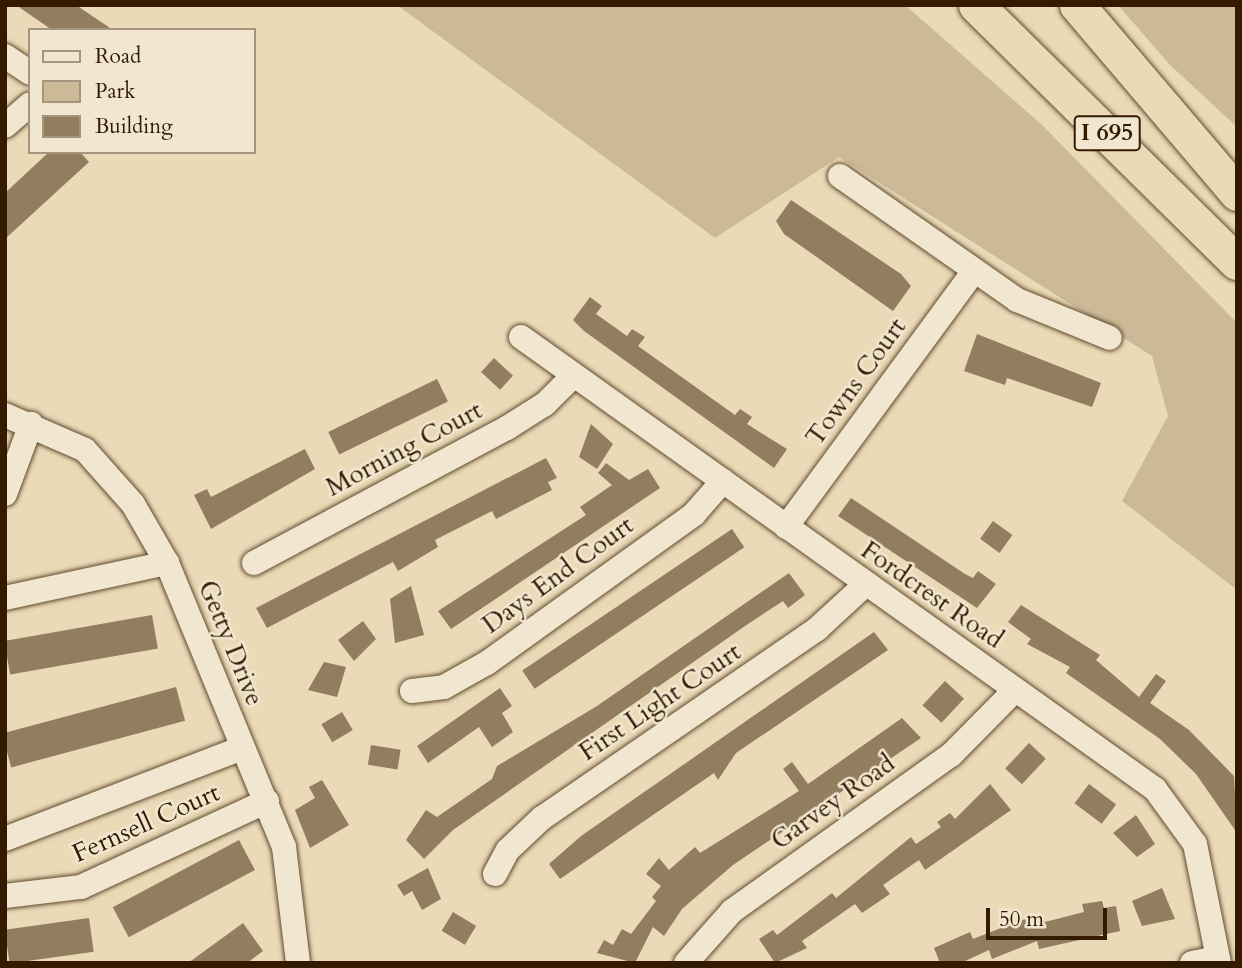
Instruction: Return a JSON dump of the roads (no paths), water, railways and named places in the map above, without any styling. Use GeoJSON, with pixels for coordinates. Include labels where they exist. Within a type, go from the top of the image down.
{"type":"FeatureCollection","features":[{"type":"Feature","properties":{"kind":"highway","name":"I 695"},"geometry":{"type":"LineString","coordinates":[[976,5],[1237,262]]}},
{"type":"Feature","properties":{"kind":"highway","name":"I 695"},"geometry":{"type":"LineString","coordinates":[[1077,5],[1237,193]]}},
{"type":"Feature","properties":{"kind":"highway"},"geometry":{"type":"LineString","coordinates":[[1183,128],[1237,172]]}},
{"type":"Feature","properties":{"kind":"street"},"geometry":{"type":"LineString","coordinates":[[5,56],[28,72]]}},
{"type":"Feature","properties":{"kind":"street"},"geometry":{"type":"LineString","coordinates":[[5,126],[28,106]]}},
{"type":"Feature","properties":{"kind":"street"},"geometry":{"type":"LineString","coordinates":[[840,176],[973,272],[1017,300],[1110,338]]}},
{"type":"Feature","properties":{"kind":"street","name":"Towns Court"},"geometry":{"type":"LineString","coordinates":[[786,527],[973,272]]}},
{"type":"Feature","properties":{"kind":"street","name":"Fordcrest Road"},"geometry":{"type":"LineString","coordinates":[[521,337],[1015,690],[1135,772],[1179,816],[1195,844],[1218,960]]}},
{"type":"Feature","properties":{"kind":"street","name":"Morning Court"},"geometry":{"type":"LineString","coordinates":[[254,563],[507,428],[545,404],[573,376]]}},
{"type":"Feature","properties":{"kind":"street","name":"Getty Drive"},"geometry":{"type":"LineString","coordinates":[[5,415],[65,437],[107,471],[167,563],[285,847],[298,963]]}},
{"type":"Feature","properties":{"kind":"street"},"geometry":{"type":"LineString","coordinates":[[5,494],[31,424]]}},
{"type":"Feature","properties":{"kind":"street","name":"Days End Court"},"geometry":{"type":"LineString","coordinates":[[412,691],[444,687],[487,663],[694,514],[723,481]]}},
{"type":"Feature","properties":{"kind":"street"},"geometry":{"type":"LineString","coordinates":[[5,598],[167,563]]}},
{"type":"Feature","properties":{"kind":"street","name":"First Light Court"},"geometry":{"type":"LineString","coordinates":[[495,874],[508,850],[541,817],[817,629],[866,584]]}},
{"type":"Feature","properties":{"kind":"street","name":"Garvey Road"},"geometry":{"type":"LineString","coordinates":[[686,963],[732,911],[951,755],[1015,690]]}},
{"type":"Feature","properties":{"kind":"street","name":"Fernsell Court"},"geometry":{"type":"LineString","coordinates":[[5,839],[242,748]]}},
{"type":"Feature","properties":{"kind":"street","name":"Fernsell Court"},"geometry":{"type":"LineString","coordinates":[[5,896],[81,887],[267,802]]}},
{"type":"Feature","properties":{"kind":"street"},"geometry":{"type":"LineString","coordinates":[[1192,963],[1218,960]]}}]}
